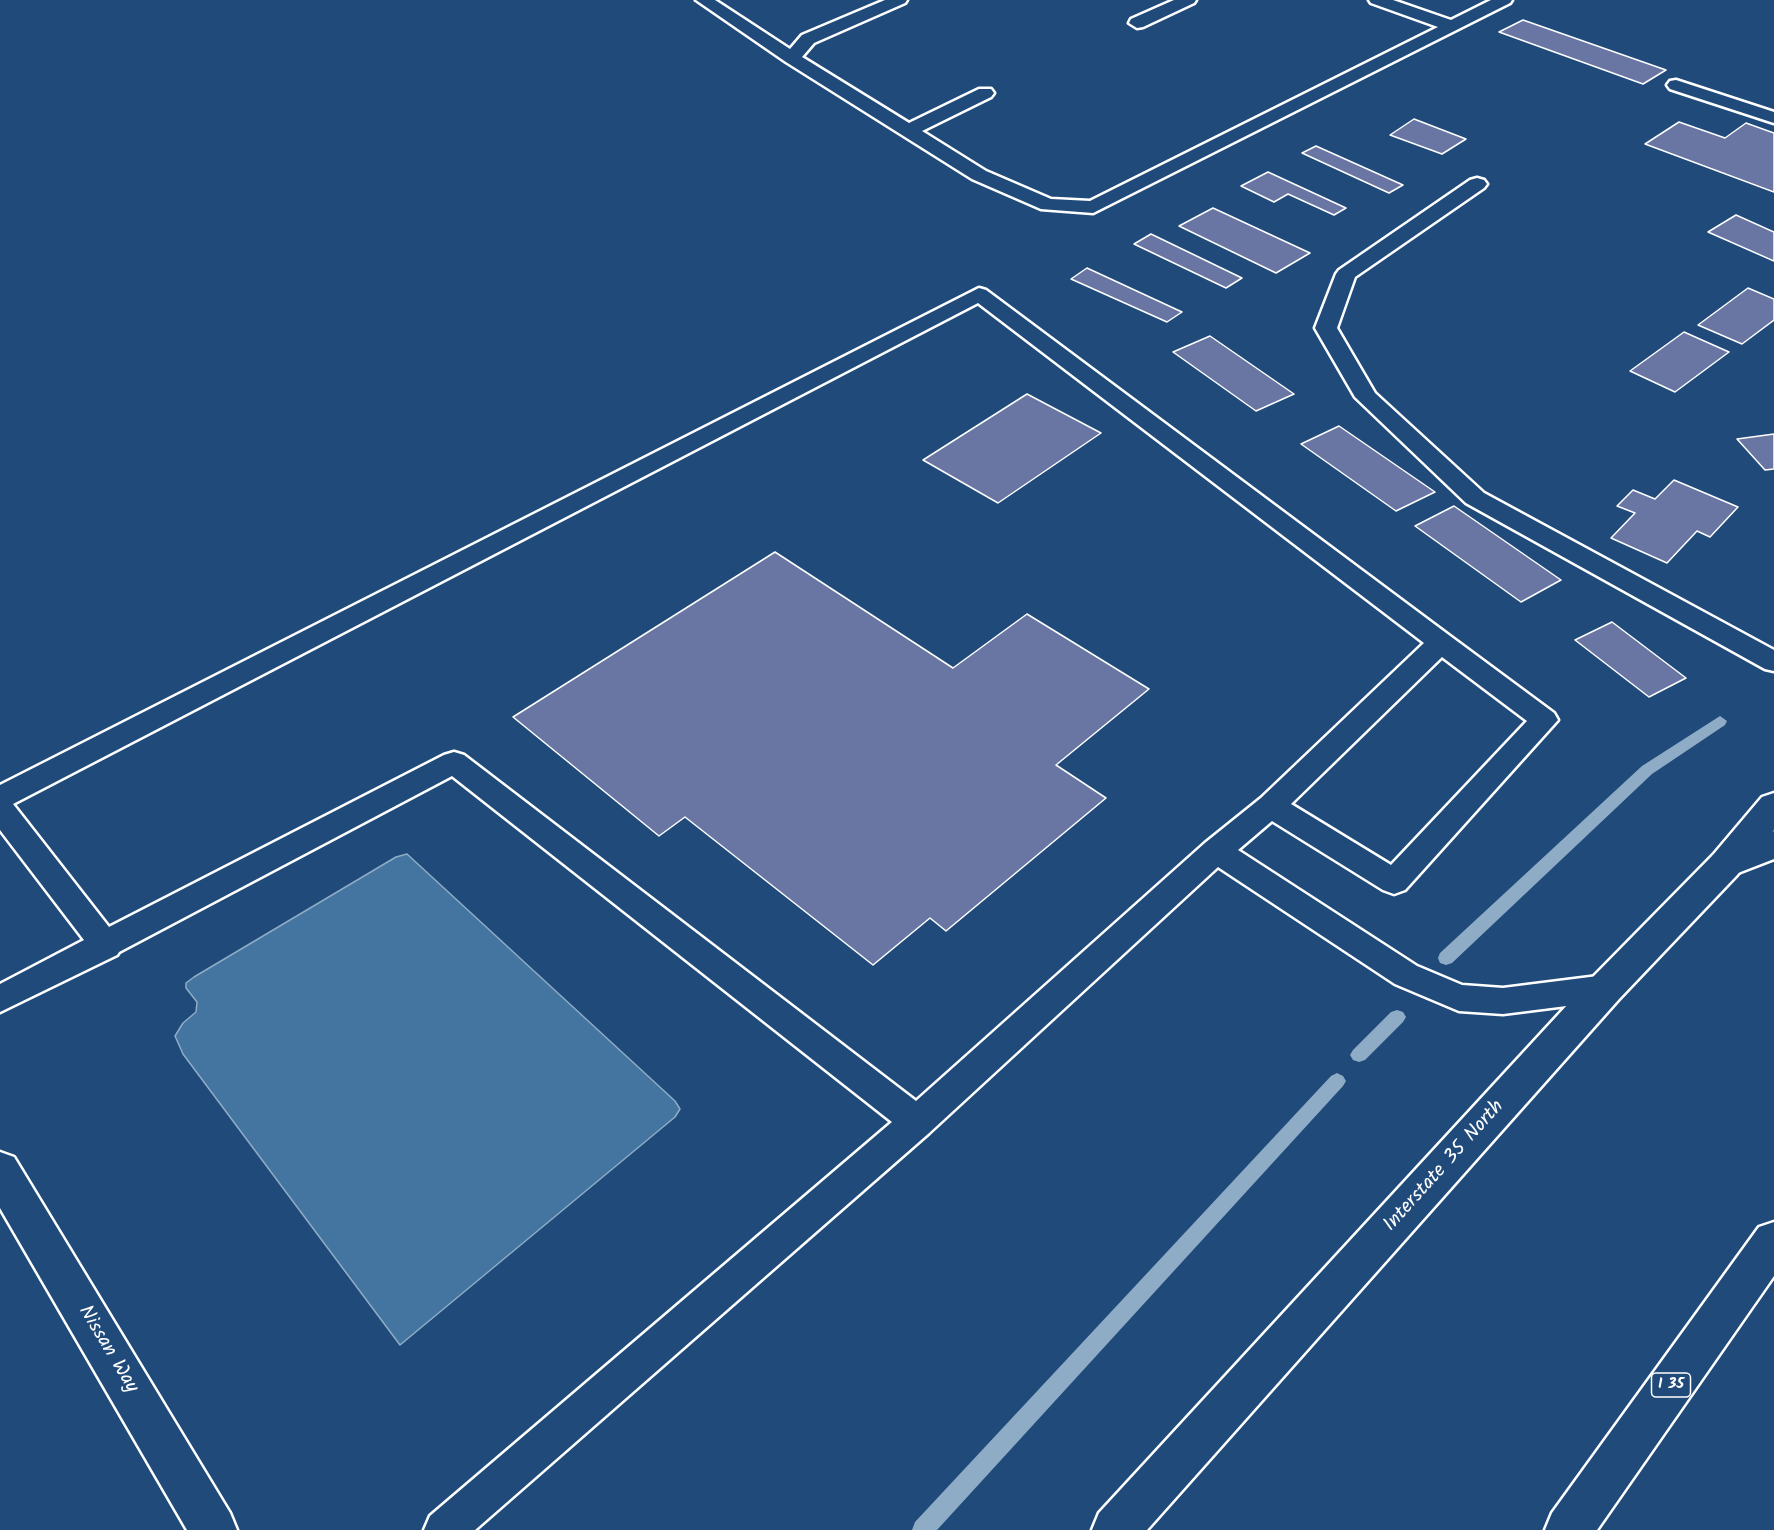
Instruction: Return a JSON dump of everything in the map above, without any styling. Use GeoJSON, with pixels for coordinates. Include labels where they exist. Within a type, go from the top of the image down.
{"type":"FeatureCollection","features":[{"type":"Feature","properties":{"kind":"main road","name":"Interstate 35 North"},"geometry":{"type":"LineString","coordinates":[[1116,1530],[1606,988],[1725,865],[1774,806]]}},
{"type":"Feature","properties":{"kind":"main road"},"geometry":{"type":"LineString","coordinates":[[1725,865],[1774,844]]}},
{"type":"Feature","properties":{"kind":"main road","name":"Nissan Way"},"geometry":{"type":"LineString","coordinates":[[0,1170],[213,1530]]}},
{"type":"Feature","properties":{"kind":"main road","name":"I 35"},"geometry":{"type":"LineString","coordinates":[[1569,1530],[1774,1241]]}},
{"type":"Feature","properties":{"kind":"lane"},"geometry":{"type":"LineString","coordinates":[[704,0],[979,176],[1048,205],[1093,207],[1504,0]]}},
{"type":"Feature","properties":{"kind":"lane"},"geometry":{"type":"LineString","coordinates":[[792,58],[808,39],[899,0]]}},
{"type":"Feature","properties":{"kind":"lane"},"geometry":{"type":"LineString","coordinates":[[1137,23],[1188,0]]}},
{"type":"Feature","properties":{"kind":"lane"},"geometry":{"type":"LineString","coordinates":[[1377,0],[1452,26]]}},
{"type":"Feature","properties":{"kind":"lane"},"geometry":{"type":"LineString","coordinates":[[1676,85],[1774,118]]}},
{"type":"Feature","properties":{"kind":"lane"},"geometry":{"type":"LineString","coordinates":[[908,131],[985,93]]}},
{"type":"Feature","properties":{"kind":"lane"},"geometry":{"type":"LineString","coordinates":[[1477,184],[1346,274],[1326,328],[1366,397],[1475,498],[1774,662]]}},
{"type":"Feature","properties":{"kind":"lane"},"geometry":{"type":"LineString","coordinates":[[0,798],[979,294],[1545,720],[1394,882],[1271,806]]}},
{"type":"Feature","properties":{"kind":"lane"},"geometry":{"type":"LineString","coordinates":[[444,1530],[917,1122],[1216,852],[1271,806],[1441,642]]}},
{"type":"Feature","properties":{"kind":"lane"},"geometry":{"type":"LineString","coordinates":[[0,999],[106,946],[454,762],[917,1122]]}},
{"type":"Feature","properties":{"kind":"lane"},"geometry":{"type":"LineString","coordinates":[[0,809],[106,946]]}},
{"type":"Feature","properties":{"kind":"lane"},"geometry":{"type":"LineString","coordinates":[[1216,852],[1406,975],[1459,998],[1503,1001],[1606,988]]}},
{"type":"Feature","properties":{"kind":"water"},"geometry":{"type":"Polygon","coordinates":[[[407,854],[675,1101],[680,1109],[675,1117],[400,1345],[183,1054],[175,1036],[183,1023],[196,1012],[197,1002],[186,988],[186,983],[396,857],[407,854]]]}},
{"type":"Feature","properties":{"kind":"building"},"geometry":{"type":"Polygon","coordinates":[[[1523,20],[1666,70],[1643,84],[1499,32],[1523,20]]]}},
{"type":"Feature","properties":{"kind":"building"},"geometry":{"type":"Polygon","coordinates":[[[1414,119],[1466,139],[1442,154],[1390,135],[1414,119]]]}},
{"type":"Feature","properties":{"kind":"building"},"geometry":{"type":"Polygon","coordinates":[[[1679,122],[1725,138],[1746,123],[1774,133],[1774,192],[1645,144],[1679,122]]]}},
{"type":"Feature","properties":{"kind":"building"},"geometry":{"type":"Polygon","coordinates":[[[1316,146],[1403,185],[1389,193],[1302,153],[1316,146]]]}},
{"type":"Feature","properties":{"kind":"building"},"geometry":{"type":"Polygon","coordinates":[[[1268,172],[1346,208],[1334,215],[1288,194],[1274,202],[1241,186],[1268,172]]]}},
{"type":"Feature","properties":{"kind":"building"},"geometry":{"type":"Polygon","coordinates":[[[1213,208],[1310,253],[1276,273],[1179,226],[1213,208]]]}},
{"type":"Feature","properties":{"kind":"building"},"geometry":{"type":"Polygon","coordinates":[[[1736,215],[1774,232],[1774,261],[1708,232],[1736,215]]]}},
{"type":"Feature","properties":{"kind":"building"},"geometry":{"type":"Polygon","coordinates":[[[1151,234],[1242,278],[1226,288],[1134,244],[1151,234]]]}},
{"type":"Feature","properties":{"kind":"building"},"geometry":{"type":"Polygon","coordinates":[[[1087,268],[1182,312],[1167,322],[1071,279],[1087,268]]]}},
{"type":"Feature","properties":{"kind":"building"},"geometry":{"type":"Polygon","coordinates":[[[1748,288],[1774,299],[1774,320],[1742,344],[1698,325],[1748,288]]]}},
{"type":"Feature","properties":{"kind":"building"},"geometry":{"type":"Polygon","coordinates":[[[1684,332],[1729,352],[1675,392],[1630,371],[1684,332]]]}},
{"type":"Feature","properties":{"kind":"building"},"geometry":{"type":"Polygon","coordinates":[[[1210,336],[1294,394],[1256,411],[1173,352],[1210,336]]]}},
{"type":"Feature","properties":{"kind":"building"},"geometry":{"type":"Polygon","coordinates":[[[1027,394],[1101,433],[998,503],[923,460],[1027,394]]]}},
{"type":"Feature","properties":{"kind":"building"},"geometry":{"type":"Polygon","coordinates":[[[1339,426],[1435,492],[1396,511],[1301,444],[1339,426]]]}},
{"type":"Feature","properties":{"kind":"building"},"geometry":{"type":"Polygon","coordinates":[[[1774,434],[1774,469],[1765,470],[1737,439],[1774,434]]]}},
{"type":"Feature","properties":{"kind":"building"},"geometry":{"type":"Polygon","coordinates":[[[1674,480],[1738,507],[1710,537],[1697,531],[1667,563],[1611,538],[1635,513],[1617,506],[1633,490],[1655,499],[1674,480]]]}},
{"type":"Feature","properties":{"kind":"building"},"geometry":{"type":"Polygon","coordinates":[[[1454,506],[1561,580],[1521,602],[1415,526],[1454,506]]]}},
{"type":"Feature","properties":{"kind":"building"},"geometry":{"type":"Polygon","coordinates":[[[775,552],[953,668],[1027,614],[1149,689],[1056,765],[1106,798],[946,931],[930,918],[873,965],[685,817],[659,836],[513,717],[775,552]]]}},
{"type":"Feature","properties":{"kind":"building"},"geometry":{"type":"Polygon","coordinates":[[[1612,622],[1686,678],[1649,697],[1575,640],[1612,622]]]}},
{"type":"Feature","properties":{"kind":"waterway"},"geometry":{"type":"LineString","coordinates":[[1446,958],[1647,770],[1720,721]]}},
{"type":"Feature","properties":{"kind":"waterway"},"geometry":{"type":"LineString","coordinates":[[1359,1055],[1397,1017]]}},
{"type":"Feature","properties":{"kind":"waterway"},"geometry":{"type":"LineString","coordinates":[[923,1530],[1337,1081]]}}]}
